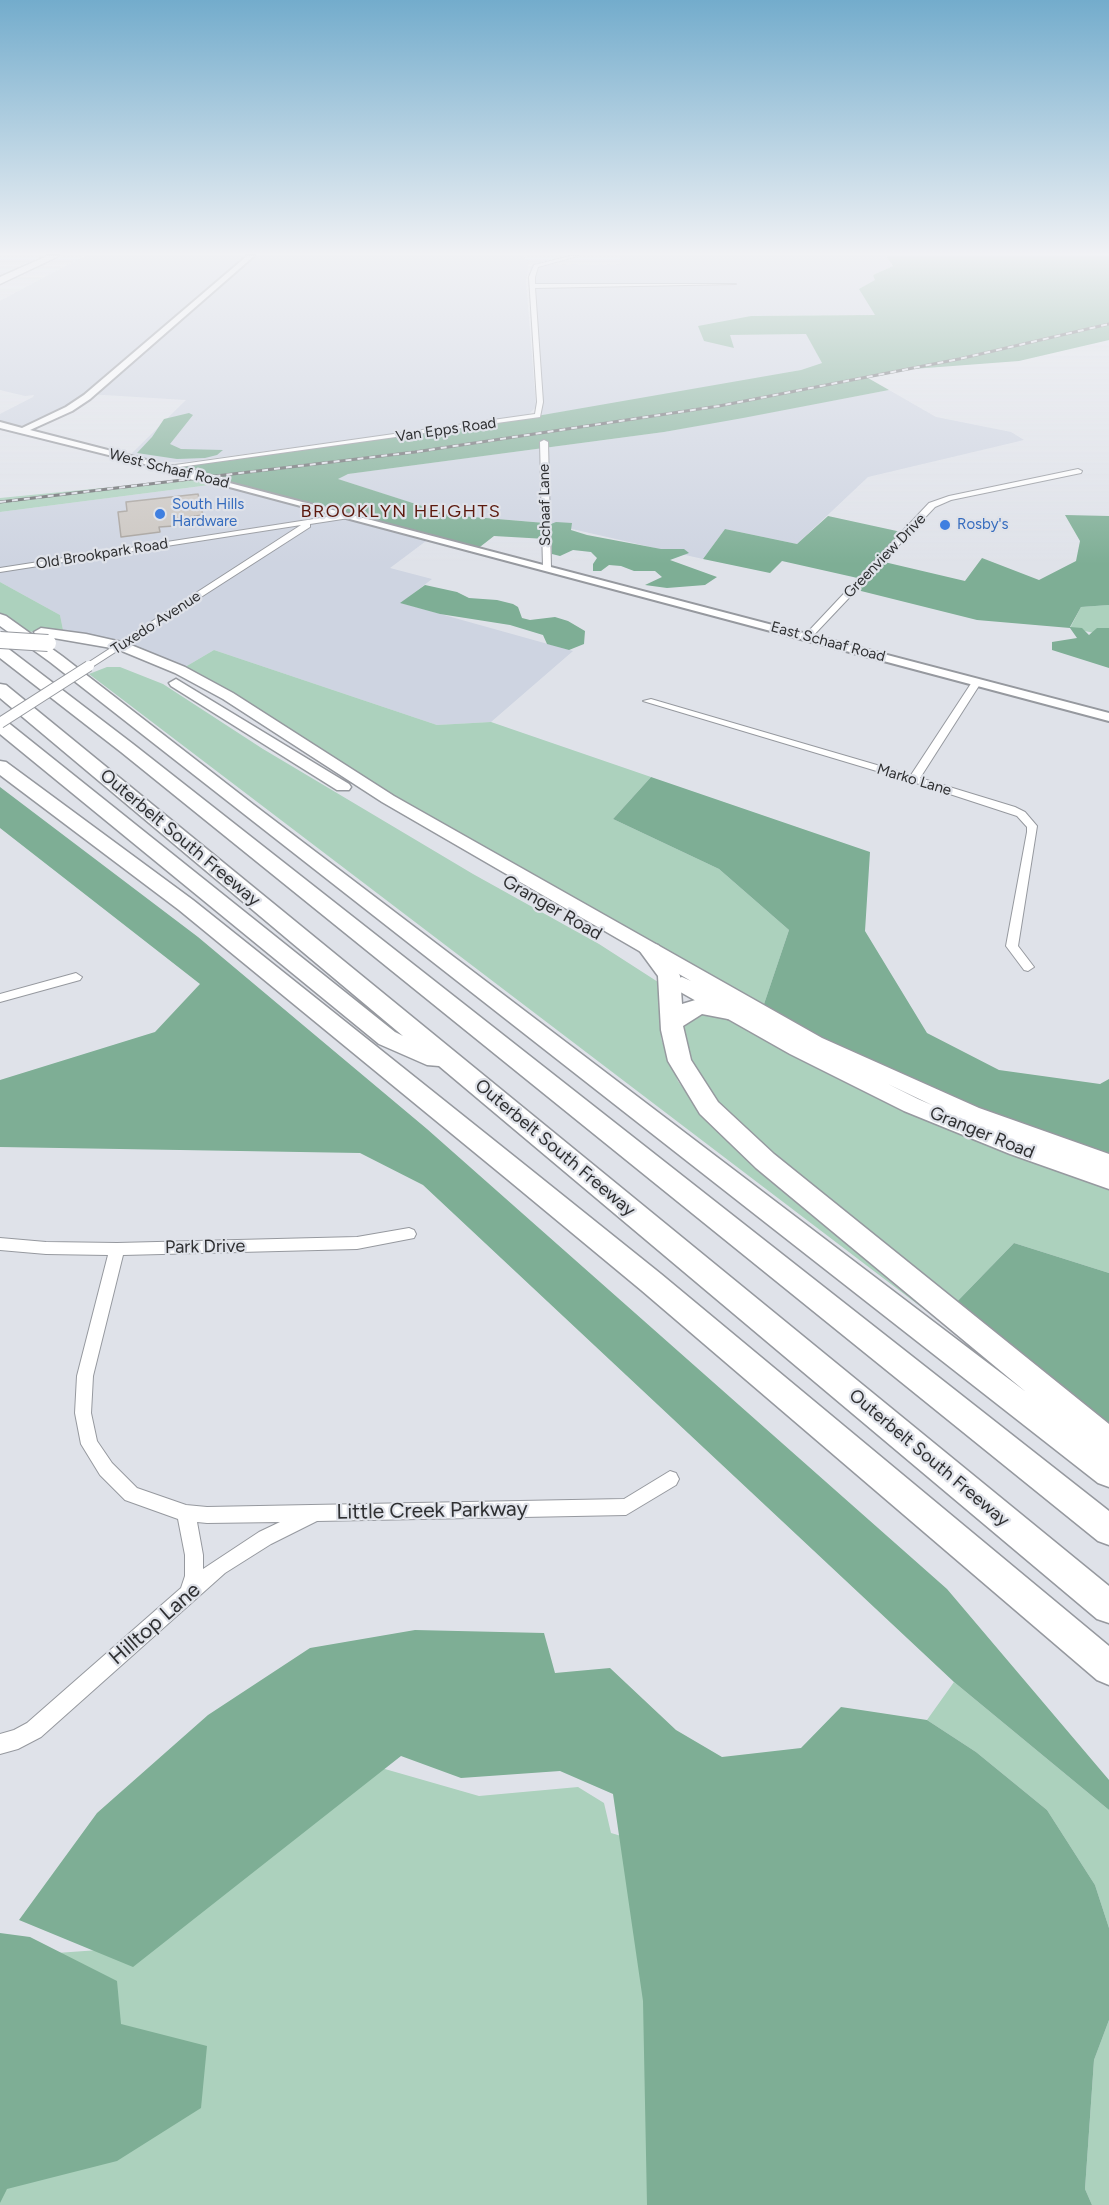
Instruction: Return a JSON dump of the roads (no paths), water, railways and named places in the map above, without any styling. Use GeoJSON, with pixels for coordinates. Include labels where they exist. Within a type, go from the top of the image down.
{"type":"FeatureCollection","features":[{"type":"Feature","properties":{"kind":"highway"},"geometry":{"type":"LineString","coordinates":[[0,619],[56,659],[230,796],[1109,1473]]}},
{"type":"Feature","properties":{"kind":"highway","name":"Outerbelt South Freeway"},"geometry":{"type":"LineString","coordinates":[[0,650],[118,741],[1109,1530]]}},
{"type":"Feature","properties":{"kind":"highway","name":"Outerbelt South Freeway"},"geometry":{"type":"LineString","coordinates":[[0,689],[1109,1607]]}},
{"type":"Feature","properties":{"kind":"highway"},"geometry":{"type":"LineString","coordinates":[[0,724],[387,1038],[460,1069]]}},
{"type":"Feature","properties":{"kind":"highway"},"geometry":{"type":"LineString","coordinates":[[0,766],[177,898],[516,1172],[660,1290],[1109,1668]]}},
{"type":"Feature","properties":{"kind":"highway"},"geometry":{"type":"LineString","coordinates":[[650,950],[666,968],[669,976],[672,1023],[680,1060],[709,1108],[735,1135],[1109,1442]]}},
{"type":"Feature","properties":{"kind":"highway"},"geometry":{"type":"LineString","coordinates":[[672,1023],[690,1009],[702,1006],[728,1011]]}},
{"type":"Feature","properties":{"kind":"main road","name":"Granger Road"},"geometry":{"type":"LineString","coordinates":[[0,630],[160,660],[228,696],[388,799],[815,1043],[982,1118],[1109,1163]]}},
{"type":"Feature","properties":{"kind":"main road","name":"Granger Road"},"geometry":{"type":"LineString","coordinates":[[0,640],[44,637]]}},
{"type":"Feature","properties":{"kind":"main road","name":"Granger Road"},"geometry":{"type":"LineString","coordinates":[[115,650],[172,680],[315,771],[728,1011],[848,1075],[921,1109],[1018,1148],[1109,1180]]}},
{"type":"Feature","properties":{"kind":"street"},"geometry":{"type":"LineString","coordinates":[[22,431],[62,413],[87,397],[131,359]]}},
{"type":"Feature","properties":{"kind":"street","name":"Van Epps Road"},"geometry":{"type":"LineString","coordinates":[[165,467],[538,416],[540,402],[537,359]]}},
{"type":"Feature","properties":{"kind":"street","name":"West Schaaf Road"},"geometry":{"type":"LineString","coordinates":[[0,425],[547,568]]}},
{"type":"Feature","properties":{"kind":"street","name":"Schaaf Lane"},"geometry":{"type":"LineString","coordinates":[[544,442],[547,568]]}},
{"type":"Feature","properties":{"kind":"street","name":"Greenview Drive"},"geometry":{"type":"LineString","coordinates":[[808,636],[932,505],[949,498],[1078,471]]}},
{"type":"Feature","properties":{"kind":"street","name":"Old Brookpark Road"},"geometry":{"type":"LineString","coordinates":[[0,570],[346,516]]}},
{"type":"Feature","properties":{"kind":"street","name":"Tuxedo Avenue"},"geometry":{"type":"LineString","coordinates":[[0,724],[311,522]]}},
{"type":"Feature","properties":{"kind":"street","name":"East Schaaf Road"},"geometry":{"type":"LineString","coordinates":[[547,568],[1109,717]]}},
{"type":"Feature","properties":{"kind":"street"},"geometry":{"type":"LineString","coordinates":[[914,779],[977,681]]}},
{"type":"Feature","properties":{"kind":"street","name":"Marko Lane"},"geometry":{"type":"LineString","coordinates":[[648,701],[914,779],[1021,814],[1032,826],[1012,946],[1028,968]]}},
{"type":"Feature","properties":{"kind":"street"},"geometry":{"type":"LineString","coordinates":[[0,998],[76,977]]}},
{"type":"Feature","properties":{"kind":"street","name":"Park Drive"},"geometry":{"type":"LineString","coordinates":[[0,1244],[46,1248],[117,1249],[357,1243],[409,1234]]}},
{"type":"Feature","properties":{"kind":"street","name":"Little Creek Parkway"},"geometry":{"type":"LineString","coordinates":[[117,1249],[85,1377],[83,1413],[89,1444],[106,1469],[131,1494],[186,1513],[317,1514],[626,1507],[670,1479]]}},
{"type":"Feature","properties":{"kind":"street"},"geometry":{"type":"LineString","coordinates":[[186,1513],[194,1555],[194,1576],[189,1593]]}},
{"type":"Feature","properties":{"kind":"street","name":"Hilltop Lane"},"geometry":{"type":"LineString","coordinates":[[0,1744],[18,1739],[34,1730],[219,1568],[244,1550],[283,1528],[317,1514]]}},
{"type":"Feature","properties":{"kind":"railway"},"geometry":{"type":"LineString","coordinates":[[0,502],[415,452],[719,406],[959,359]]}},
{"type":"Feature","properties":{"kind":"place","name":"South Hills Hardware"},"geometry":{"type":"Point","coordinates":[160,514]}},
{"type":"Feature","properties":{"kind":"place","name":"Rosby's"},"geometry":{"type":"Point","coordinates":[945,525]}},
{"type":"Feature","properties":{"kind":"district","name":"BROOKLYN HEIGHTS"},"geometry":{"type":"Point","coordinates":[401,512]}}]}
